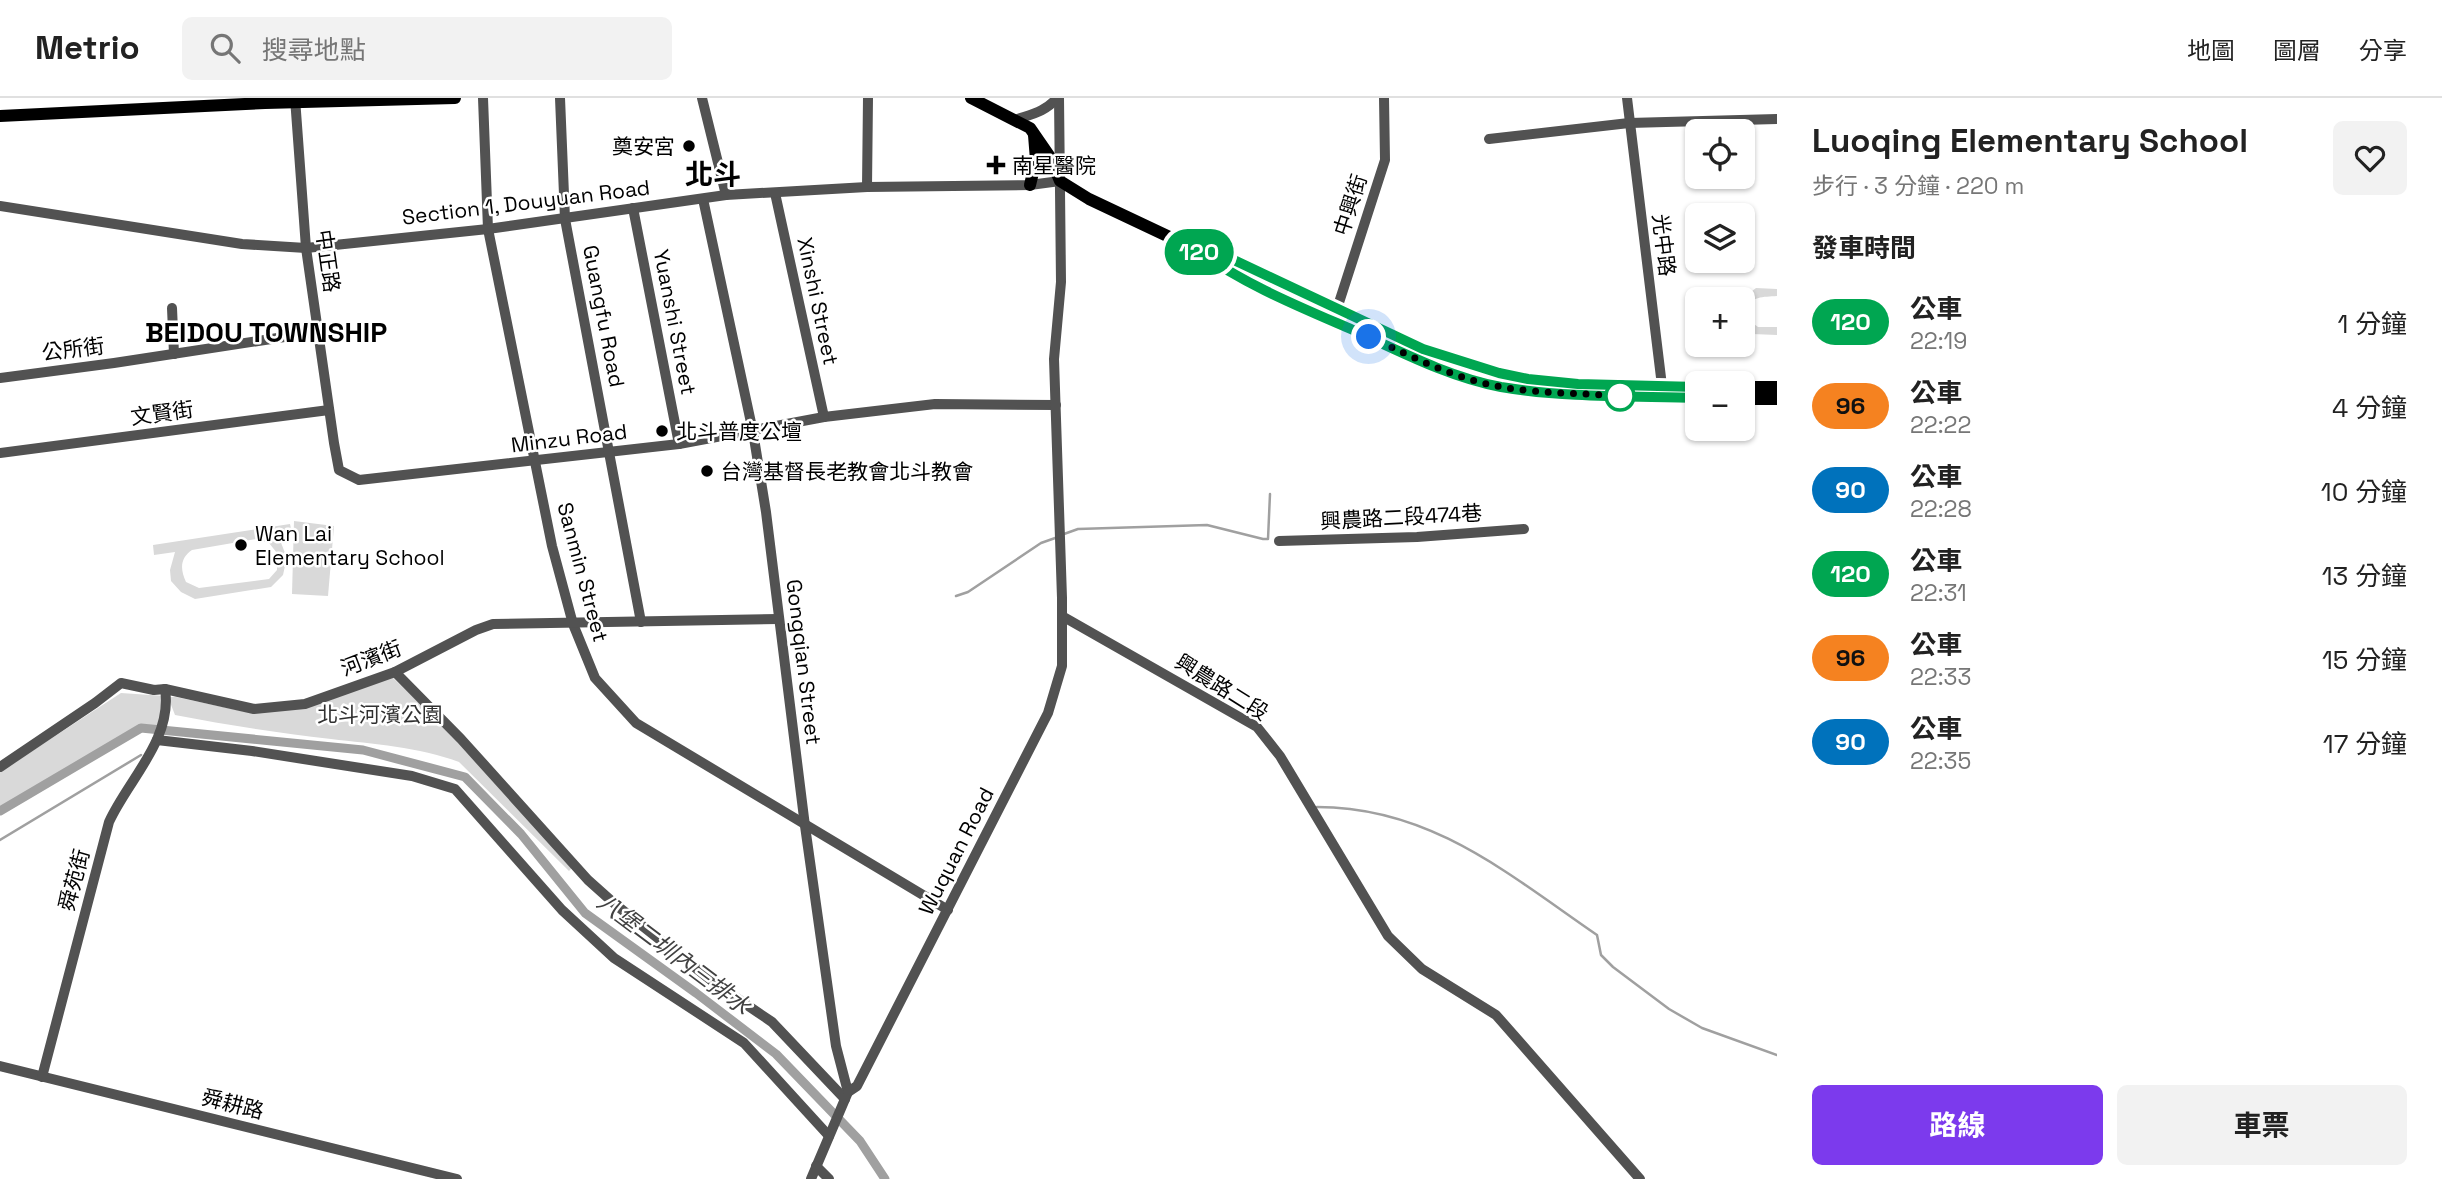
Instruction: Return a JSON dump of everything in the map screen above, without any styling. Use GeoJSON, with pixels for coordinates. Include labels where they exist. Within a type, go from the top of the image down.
{"type":"FeatureCollection","features":[{"type":"Feature","properties":{"kind":"main road"},"geometry":{"type":"LineString","coordinates":[[0,116],[295,100],[455,98]]}},
{"type":"Feature","properties":{"kind":"main road"},"geometry":{"type":"LineString","coordinates":[[971,98],[1034,131],[1050,157],[1060,181],[1089,199],[1197,250],[1213,262],[1254,284],[1335,316],[1412,358],[1461,377],[1500,387],[1547,393],[1578,389],[1663,392],[1685,396]]}},
{"type":"Feature","properties":{"kind":"main road"},"geometry":{"type":"LineString","coordinates":[[1030,185],[1036,160],[1034,131]]}},
{"type":"Feature","properties":{"kind":"main road"},"geometry":{"type":"LineString","coordinates":[[1663,392],[1685,389]]}},
{"type":"Feature","properties":{"kind":"main road"},"geometry":{"type":"LineString","coordinates":[[1755,391],[1776,397]]}},
{"type":"Feature","properties":{"kind":"main road"},"geometry":{"type":"LineString","coordinates":[[1755,398],[1776,397]]}},
{"type":"Feature","properties":{"kind":"street","name":"Sanmin Street"},"geometry":{"type":"LineString","coordinates":[[483,98],[488,229],[552,546],[573,624],[595,678],[636,723],[948,910]]}},
{"type":"Feature","properties":{"kind":"street","name":"Guangfu Road"},"geometry":{"type":"LineString","coordinates":[[560,98],[565,219],[641,622]]}},
{"type":"Feature","properties":{"kind":"street"},"geometry":{"type":"LineString","coordinates":[[702,98],[726,195]]}},
{"type":"Feature","properties":{"kind":"street"},"geometry":{"type":"LineString","coordinates":[[867,187],[869,98]]}},
{"type":"Feature","properties":{"kind":"street"},"geometry":{"type":"LineString","coordinates":[[1015,120],[1049,108],[1058,98]]}},
{"type":"Feature","properties":{"kind":"street"},"geometry":{"type":"LineString","coordinates":[[1058,98],[1060,282],[1054,351],[1062,615]]}},
{"type":"Feature","properties":{"kind":"street","name":"中興街"},"geometry":{"type":"LineString","coordinates":[[1335,316],[1385,160],[1384,98]]}},
{"type":"Feature","properties":{"kind":"street","name":"光中路"},"geometry":{"type":"LineString","coordinates":[[1627,98],[1663,392]]}},
{"type":"Feature","properties":{"kind":"street","name":"中正路"},"geometry":{"type":"LineString","coordinates":[[295,100],[306,248],[339,470]]}},
{"type":"Feature","properties":{"kind":"street"},"geometry":{"type":"LineString","coordinates":[[1489,139],[1629,123],[1777,119]]}},
{"type":"Feature","properties":{"kind":"street","name":"Section 1, Douyuan Road"},"geometry":{"type":"LineString","coordinates":[[0,206],[242,244],[306,248],[488,229],[726,195],[867,187],[1030,185],[1060,181]]}},
{"type":"Feature","properties":{"kind":"street","name":"Xinshi Street"},"geometry":{"type":"LineString","coordinates":[[775,193],[824,418]]}},
{"type":"Feature","properties":{"kind":"street","name":"Gongqian Street"},"geometry":{"type":"LineString","coordinates":[[703,199],[753,432],[766,512],[805,826],[836,1046],[846,1098]]}},
{"type":"Feature","properties":{"kind":"street","name":"Yuanshi Street"},"geometry":{"type":"LineString","coordinates":[[633,208],[679,444]]}},
{"type":"Feature","properties":{"kind":"street"},"geometry":{"type":"LineString","coordinates":[[172,308],[174,354]]}},
{"type":"Feature","properties":{"kind":"street","name":"公所街"},"geometry":{"type":"LineString","coordinates":[[0,378],[317,332]]}},
{"type":"Feature","properties":{"kind":"street","name":"Minzu Road"},"geometry":{"type":"LineString","coordinates":[[339,470],[359,481],[679,444],[824,418],[934,404],[1056,405]]}},
{"type":"Feature","properties":{"kind":"street","name":"文賢街"},"geometry":{"type":"LineString","coordinates":[[0,453],[329,410]]}},
{"type":"Feature","properties":{"kind":"street","name":"興農路二段474巷"},"geometry":{"type":"LineString","coordinates":[[1279,541],[1417,537],[1524,529]]}},
{"type":"Feature","properties":{"kind":"street","name":"Wuquan Road"},"geometry":{"type":"LineString","coordinates":[[846,1098],[857,1086],[1048,713],[1062,666],[1062,615]]}},
{"type":"Feature","properties":{"kind":"street","name":"興農路二段"},"geometry":{"type":"LineString","coordinates":[[1062,615],[1257,727],[1280,756],[1388,936],[1422,969],[1496,1015],[1640,1179]]}},
{"type":"Feature","properties":{"kind":"street","name":"河濱街"},"geometry":{"type":"LineString","coordinates":[[0,767],[121,683],[154,690],[165,689],[254,709],[305,704],[395,672],[493,624],[778,619]]}},
{"type":"Feature","properties":{"kind":"street"},"geometry":{"type":"LineString","coordinates":[[395,672],[588,880],[716,984],[772,1022],[846,1098],[811,1179]]}},
{"type":"Feature","properties":{"kind":"street","name":"舜苑街"},"geometry":{"type":"LineString","coordinates":[[42,1076],[109,822],[120,799],[157,740],[167,704],[165,689]]}},
{"type":"Feature","properties":{"kind":"street"},"geometry":{"type":"LineString","coordinates":[[157,740],[252,751],[412,776],[455,789],[562,910],[614,958],[744,1043],[831,1133]]}},
{"type":"Feature","properties":{"kind":"street","name":"舜耕路"},"geometry":{"type":"LineString","coordinates":[[0,1066],[457,1179]]}},
{"type":"Feature","properties":{"kind":"street"},"geometry":{"type":"LineString","coordinates":[[816,1167],[829,1179]]}},
{"type":"Feature","properties":{"kind":"green space"},"geometry":{"type":"Polygon","coordinates":[[[1755,289],[1777,289],[1777,296],[1755,300],[1755,289]]]}},
{"type":"Feature","properties":{"kind":"green space"},"geometry":{"type":"Polygon","coordinates":[[[1755,325],[1777,327],[1777,335],[1755,334],[1755,325]]]}},
{"type":"Feature","properties":{"kind":"green space"},"geometry":{"type":"Polygon","coordinates":[[[294,521],[334,526],[328,596],[292,594],[294,521]]]}},
{"type":"Feature","properties":{"kind":"green space"},"geometry":{"type":"Polygon","coordinates":[[[290,524],[292,533],[278,535],[285,553],[285,566],[283,575],[271,587],[195,599],[181,592],[171,581],[170,570],[175,552],[154,555],[153,545],[290,524]],[[256,539],[192,550],[182,564],[186,582],[199,588],[269,579],[277,570],[277,553],[269,543],[256,539]]]}},
{"type":"Feature","properties":{"kind":"green space","name":"北斗河濱公園"},"geometry":{"type":"Polygon","coordinates":[[[391,676],[483,764],[573,867],[569,871],[459,762],[396,747],[175,715],[168,697],[251,713],[391,676]]]}},
{"type":"Feature","properties":{"kind":"green space"},"geometry":{"type":"Polygon","coordinates":[[[121,693],[165,696],[161,730],[141,728],[0,812],[0,772],[121,693]]]}},
{"type":"Feature","properties":{"kind":"waterway"},"geometry":{"type":"LineString","coordinates":[[1064,534],[1078,529],[1207,525],[1268,539],[1270,494]]}},
{"type":"Feature","properties":{"kind":"waterway"},"geometry":{"type":"LineString","coordinates":[[956,596],[968,592],[1041,543],[1058,537]]}},
{"type":"Feature","properties":{"kind":"waterway","name":"八堡二圳內三排水"},"geometry":{"type":"LineString","coordinates":[[0,811],[141,728],[363,750],[465,777],[521,834],[585,913],[776,1054],[860,1141],[885,1179]]}},
{"type":"Feature","properties":{"kind":"waterway"},"geometry":{"type":"LineString","coordinates":[[0,840],[141,755]]}},
{"type":"Feature","properties":{"kind":"waterway"},"geometry":{"type":"LineString","coordinates":[[1317,807],[1358,810],[1396,818],[1432,831],[1466,848],[1532,889],[1597,935],[1601,955],[1669,1009],[1702,1028],[1777,1055]]}},
{"type":"Feature","properties":{"kind":"bus line","name":"120"},"geometry":{"type":"LineString","coordinates":[[1685,387],[1578,384],[1499,373],[1423,349],[1219,253],[1197,250],[1213,262],[1254,284],[1412,358],[1461,377],[1500,387],[1547,393],[1685,398]]}},
{"type":"Feature","properties":{"kind":"place","name":"奠安宮"},"geometry":{"type":"Point","coordinates":[689,146]}},
{"type":"Feature","properties":{"kind":"place","name":"南星醫院"},"geometry":{"type":"Point","coordinates":[996,165]}},
{"type":"Feature","properties":{"kind":"place","name":"北斗普度公壇"},"geometry":{"type":"Point","coordinates":[662,431]}},
{"type":"Feature","properties":{"kind":"place","name":"台灣基督長老教會北斗教會"},"geometry":{"type":"Point","coordinates":[707,471]}},
{"type":"Feature","properties":{"kind":"place","name":"Wan Lai Elementary School"},"geometry":{"type":"Point","coordinates":[241,545]}},
{"type":"Feature","properties":{"kind":"district","name":"北斗"},"geometry":{"type":"Point","coordinates":[713,174]}},
{"type":"Feature","properties":{"kind":"district","name":"BEIDOU TOWNSHIP"},"geometry":{"type":"Point","coordinates":[266,332]}},
{"type":"Feature","properties":{"kind":"route"},"geometry":{"type":"LineString","coordinates":[[1369,337],[1412,358],[1461,377],[1500,387],[1547,393],[1620,396]]}}]}
